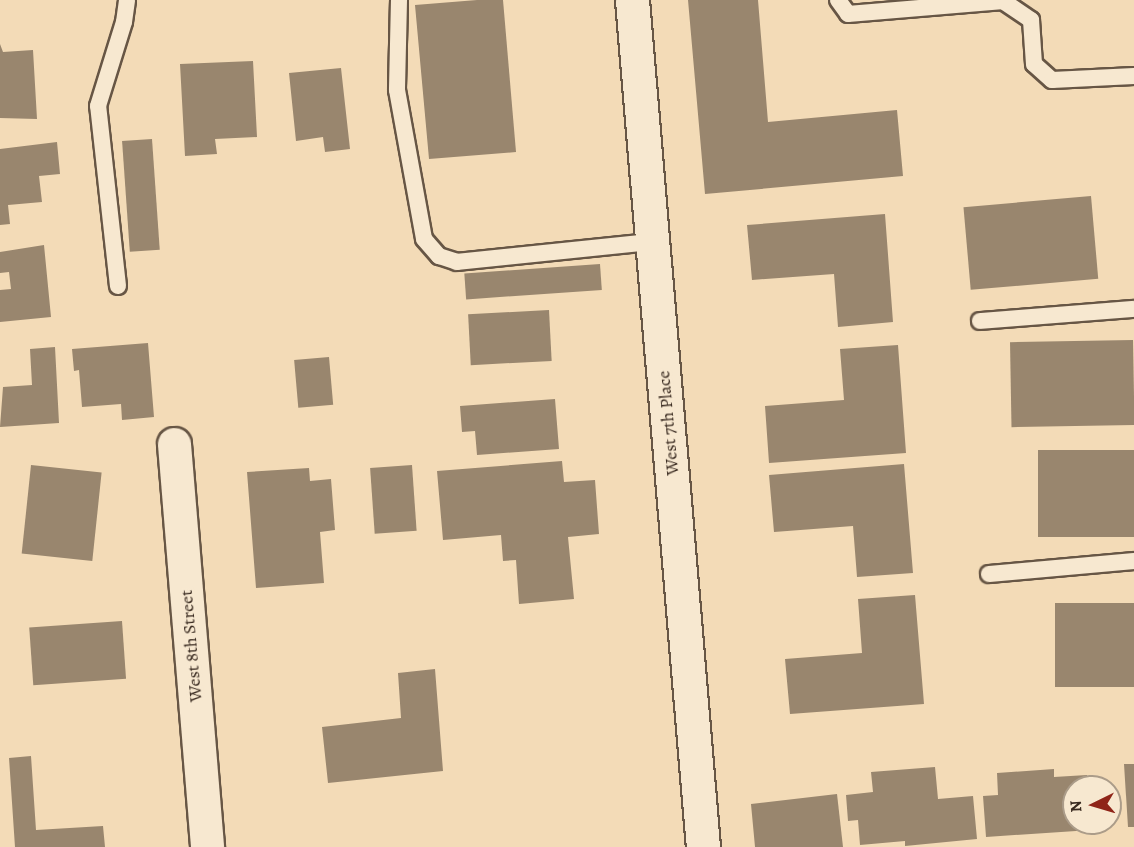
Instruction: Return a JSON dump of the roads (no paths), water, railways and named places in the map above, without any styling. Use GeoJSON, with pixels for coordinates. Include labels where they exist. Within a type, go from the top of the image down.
{"type":"FeatureCollection","features":[{"type":"Feature","properties":{"kind":"street","name":"West 7th Place"},"geometry":{"type":"LineString","coordinates":[[632,0],[703,847]]}},
{"type":"Feature","properties":{"kind":"street","name":"West 8th Street"},"geometry":{"type":"LineString","coordinates":[[174,444],[207,847]]}},
{"type":"Feature","properties":{"kind":"lane"},"geometry":{"type":"LineString","coordinates":[[118,286],[98,106],[124,22],[126,0]]}},
{"type":"Feature","properties":{"kind":"lane"},"geometry":{"type":"LineString","coordinates":[[399,0],[397,90],[424,239],[439,256],[457,262],[652,242]]}},
{"type":"Feature","properties":{"kind":"lane"},"geometry":{"type":"LineString","coordinates":[[838,0],[848,14],[1003,1],[1030,20],[1034,64],[1053,80],[1134,76]]}},
{"type":"Feature","properties":{"kind":"lane"},"geometry":{"type":"LineString","coordinates":[[980,321],[1134,309]]}},
{"type":"Feature","properties":{"kind":"lane"},"geometry":{"type":"LineString","coordinates":[[989,574],[1134,561]]}}]}
